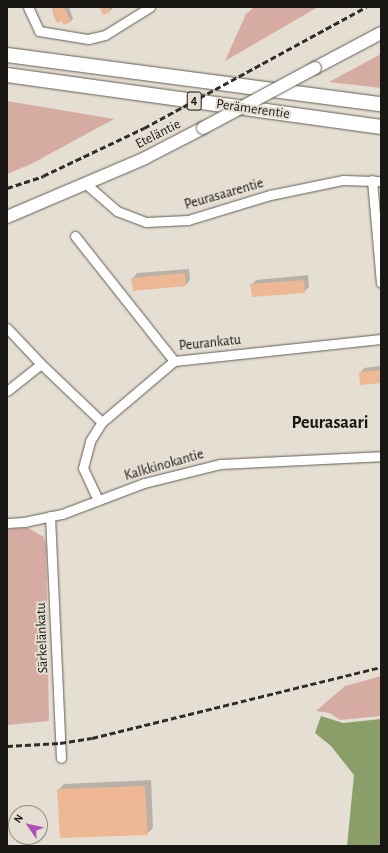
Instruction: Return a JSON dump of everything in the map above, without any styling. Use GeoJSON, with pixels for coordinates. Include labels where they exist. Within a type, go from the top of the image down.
{"type":"FeatureCollection","features":[{"type":"Feature","properties":{"kind":"highway","name":"Perämerentie"},"geometry":{"type":"LineString","coordinates":[[7,55],[381,104]]}},
{"type":"Feature","properties":{"kind":"highway","name":"Perämerentie"},"geometry":{"type":"LineString","coordinates":[[7,75],[381,127]]}},
{"type":"Feature","properties":{"kind":"main road","name":"Eteläntie"},"geometry":{"type":"LineString","coordinates":[[7,217],[145,158],[381,32]]}},
{"type":"Feature","properties":{"kind":"street"},"geometry":{"type":"LineString","coordinates":[[28,7],[39,31],[88,39],[105,35],[150,7]]}},
{"type":"Feature","properties":{"kind":"street","name":"Peurasaarentie"},"geometry":{"type":"LineString","coordinates":[[86,184],[117,211],[146,222],[188,220],[306,186],[343,180],[377,181]]}},
{"type":"Feature","properties":{"kind":"street"},"geometry":{"type":"LineString","coordinates":[[377,181],[381,283]]}},
{"type":"Feature","properties":{"kind":"street"},"geometry":{"type":"LineString","coordinates":[[75,236],[174,360]]}},
{"type":"Feature","properties":{"kind":"street"},"geometry":{"type":"LineString","coordinates":[[7,328],[40,364],[102,422]]}},
{"type":"Feature","properties":{"kind":"street","name":"Peurankatu"},"geometry":{"type":"LineString","coordinates":[[98,500],[83,468],[90,441],[102,422],[174,360],[381,339]]}},
{"type":"Feature","properties":{"kind":"street"},"geometry":{"type":"LineString","coordinates":[[7,391],[40,364]]}},
{"type":"Feature","properties":{"kind":"street","name":"Kalkkinokantie"},"geometry":{"type":"LineString","coordinates":[[7,522],[24,522],[62,514],[166,476],[220,464],[381,456]]}},
{"type":"Feature","properties":{"kind":"street","name":"Särkelänkatu"},"geometry":{"type":"LineString","coordinates":[[50,516],[61,758]]}},
{"type":"Feature","properties":{"kind":"shaded area"},"geometry":{"type":"Polygon","coordinates":[[[254,7],[318,7],[225,61],[246,14],[254,7]]]}},
{"type":"Feature","properties":{"kind":"shaded area"},"geometry":{"type":"Polygon","coordinates":[[[381,54],[381,88],[329,82],[381,54]]]}},
{"type":"Feature","properties":{"kind":"shaded area"},"geometry":{"type":"Polygon","coordinates":[[[7,101],[114,119],[31,164],[7,174],[7,101]]]}},
{"type":"Feature","properties":{"kind":"shaded area"},"geometry":{"type":"Polygon","coordinates":[[[28,528],[44,537],[46,546],[49,721],[7,725],[7,529],[28,528]]]}},
{"type":"Feature","properties":{"kind":"shaded area"},"geometry":{"type":"Polygon","coordinates":[[[381,676],[381,716],[340,720],[330,713],[316,711],[345,686],[381,676]]]}},
{"type":"Feature","properties":{"kind":"shaded area"},"geometry":{"type":"Polygon","coordinates":[[[321,716],[343,723],[381,719],[381,846],[347,846],[354,775],[331,746],[315,733],[321,716]]]}},
{"type":"Feature","properties":{"kind":"building"},"geometry":{"type":"Polygon","coordinates":[[[50,7],[64,7],[71,22],[63,25],[62,21],[57,23],[53,15],[55,15],[53,8],[50,7]]]}},
{"type":"Feature","properties":{"kind":"building"},"geometry":{"type":"Polygon","coordinates":[[[100,7],[109,7],[110,12],[103,15],[100,7]]]}},
{"type":"Feature","properties":{"kind":"building"},"geometry":{"type":"Polygon","coordinates":[[[185,273],[186,286],[133,291],[131,278],[185,273]]]}},
{"type":"Feature","properties":{"kind":"building"},"geometry":{"type":"Polygon","coordinates":[[[304,280],[305,293],[252,297],[250,284],[304,280]]]}},
{"type":"Feature","properties":{"kind":"building"},"geometry":{"type":"Polygon","coordinates":[[[381,370],[381,383],[360,385],[359,372],[381,370]]]}},
{"type":"Feature","properties":{"kind":"building"},"geometry":{"type":"Polygon","coordinates":[[[145,786],[148,835],[60,838],[57,789],[145,786]]]}},
{"type":"Feature","properties":{"kind":"railway"},"geometry":{"type":"LineString","coordinates":[[7,188],[43,176],[144,128],[366,7]]}},
{"type":"Feature","properties":{"kind":"railway"},"geometry":{"type":"LineString","coordinates":[[7,746],[60,743],[92,738],[381,667]]}},
{"type":"Feature","properties":{"kind":"district","name":"Peurasaari"},"geometry":{"type":"Point","coordinates":[330,423]}}]}
